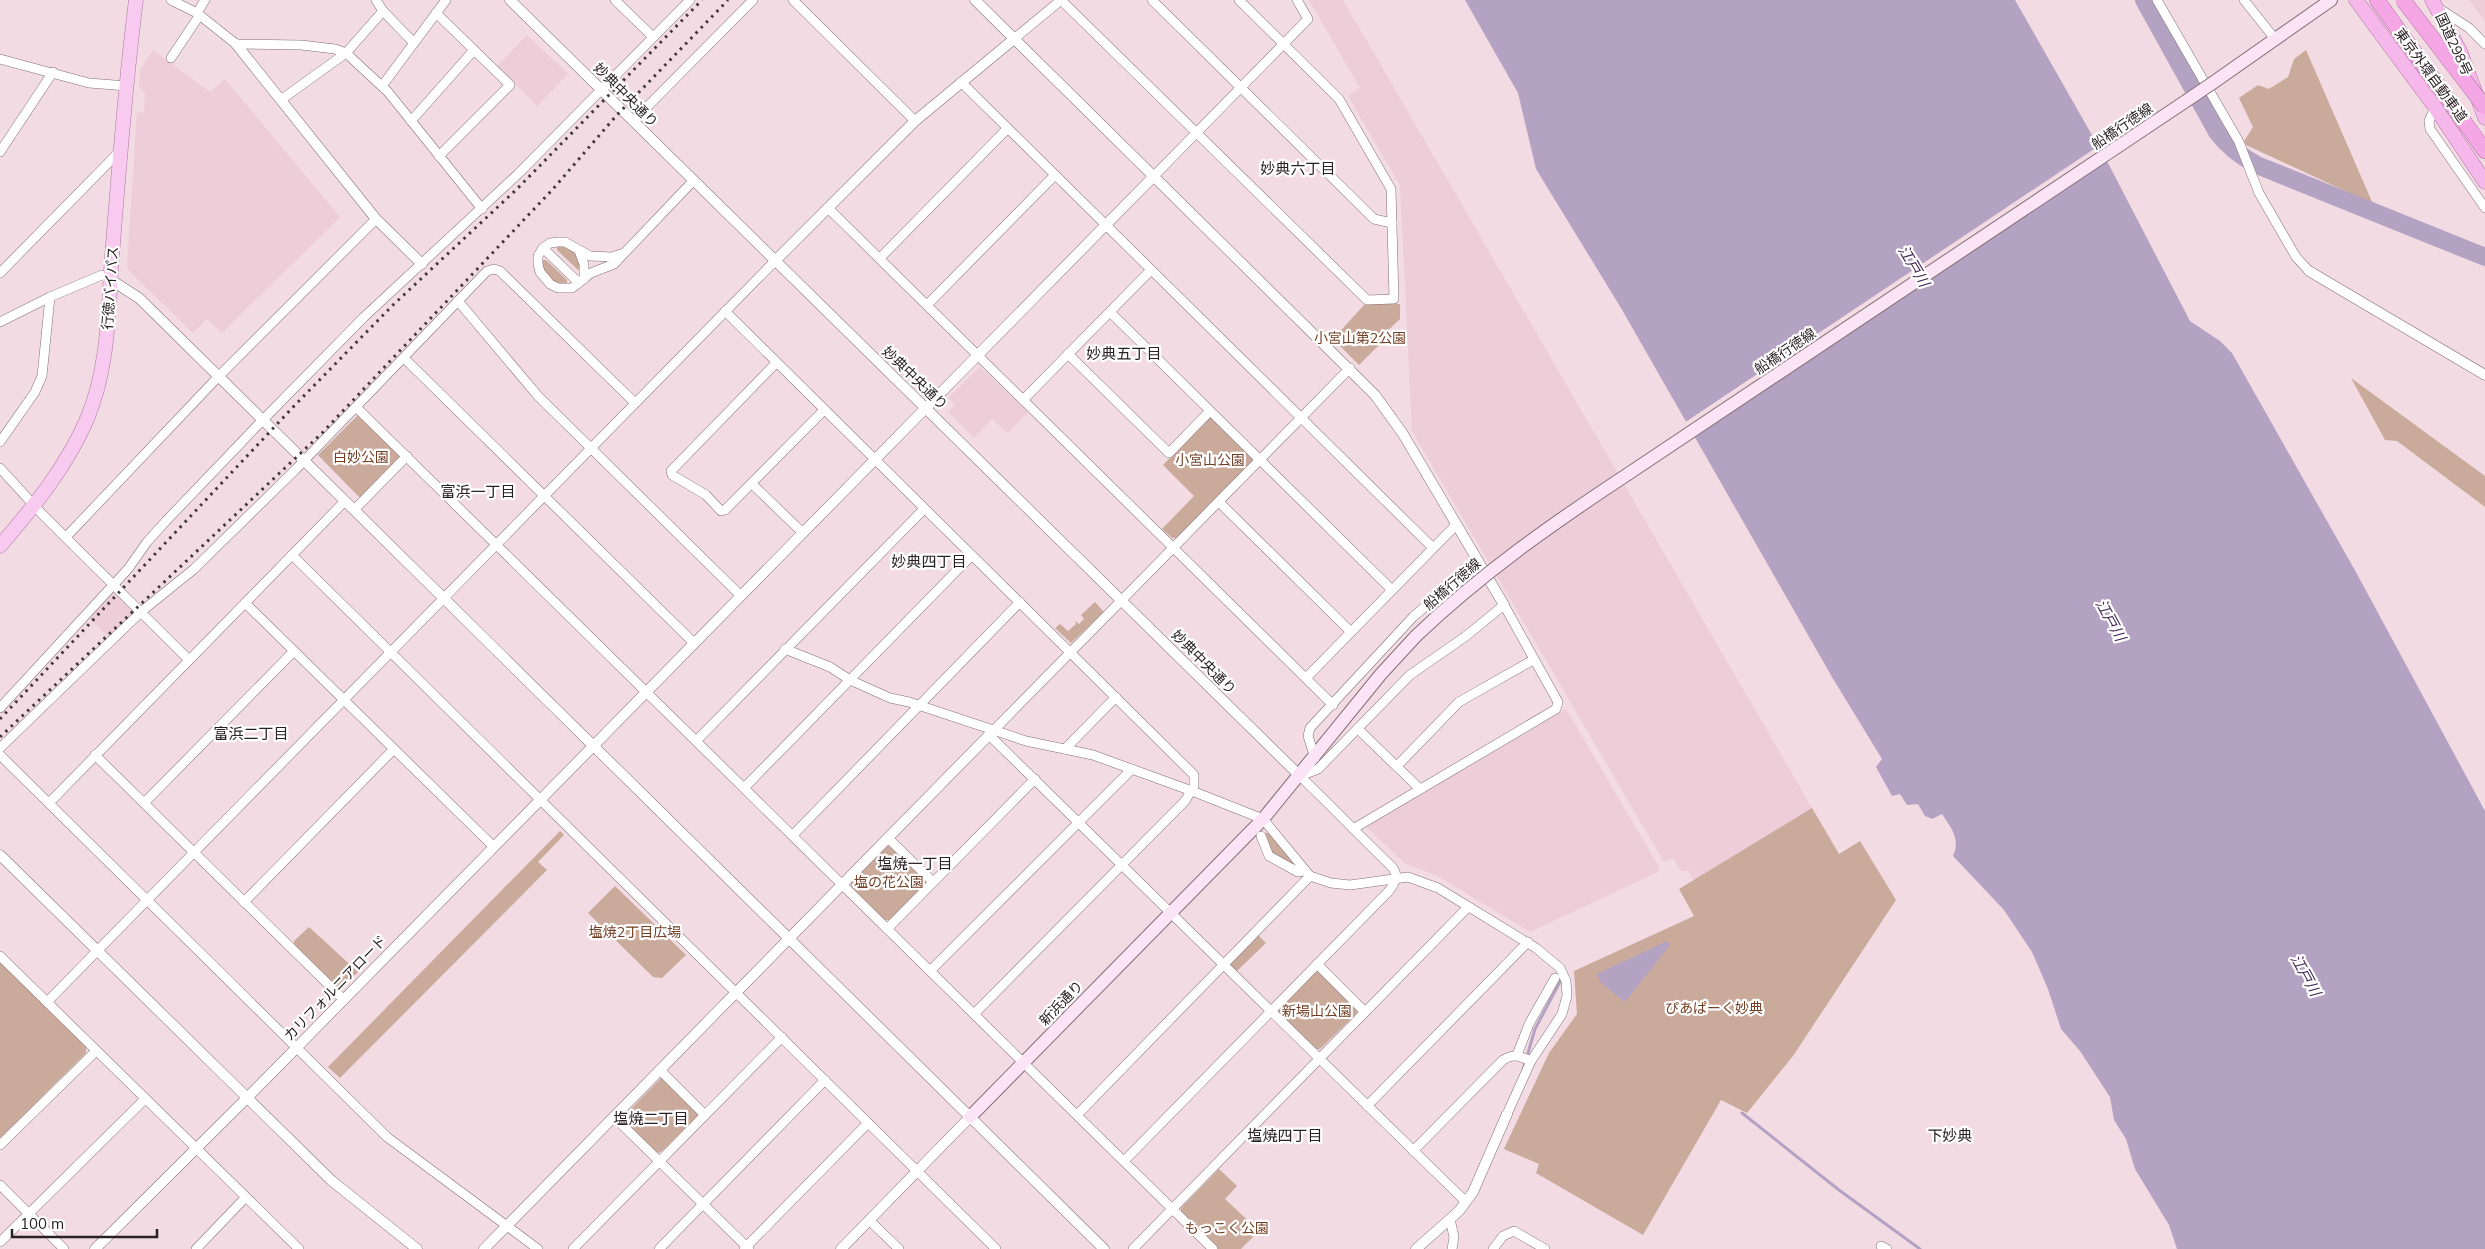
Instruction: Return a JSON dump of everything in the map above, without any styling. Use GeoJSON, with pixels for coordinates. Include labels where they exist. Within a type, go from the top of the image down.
{"type":"FeatureCollection","features":[{"type":"Feature","properties":{"kind":"highway"},"geometry":{"type":"LineString","coordinates":[[2356,0],[2435,107],[2485,182]]}},
{"type":"Feature","properties":{"kind":"highway","name":"東京外環自動車道"},"geometry":{"type":"LineString","coordinates":[[2377,0],[2485,151]]}},
{"type":"Feature","properties":{"kind":"highway","name":"東京外環自動車道"},"geometry":{"type":"LineString","coordinates":[[2403,0],[2485,107]]}},
{"type":"Feature","properties":{"kind":"highway","name":"国道298号"},"geometry":{"type":"LineString","coordinates":[[2434,3],[2460,51],[2485,118]]}},
{"type":"Feature","properties":{"kind":"main road","name":"行徳バイパス"},"geometry":{"type":"LineString","coordinates":[[0,546],[35,505],[66,461],[88,417],[104,362],[121,150],[136,0]]}},
{"type":"Feature","properties":{"kind":"main road","name":"船橋行徳線"},"geometry":{"type":"LineString","coordinates":[[1300,776],[1381,674],[1416,636],[1479,579],[1550,525],[2186,101],[2331,0]]}},
{"type":"Feature","properties":{"kind":"main road","name":"新浜通り"},"geometry":{"type":"LineString","coordinates":[[970,1117],[1263,819],[1300,776]]}},
{"type":"Feature","properties":{"kind":"street"},"geometry":{"type":"LineString","coordinates":[[171,0],[198,15],[236,44],[282,99],[376,219],[422,264]]}},
{"type":"Feature","properties":{"kind":"street"},"geometry":{"type":"LineString","coordinates":[[171,58],[198,15],[205,0]]}},
{"type":"Feature","properties":{"kind":"street"},"geometry":{"type":"LineString","coordinates":[[376,0],[383,11],[414,43]]}},
{"type":"Feature","properties":{"kind":"street"},"geometry":{"type":"LineString","coordinates":[[382,86],[446,0]]}},
{"type":"Feature","properties":{"kind":"street","name":"妙典中央通り"},"geometry":{"type":"LineString","coordinates":[[510,0],[1300,776]]}},
{"type":"Feature","properties":{"kind":"street"},"geometry":{"type":"LineString","coordinates":[[615,0],[653,37]]}},
{"type":"Feature","properties":{"kind":"street"},"geometry":{"type":"LineString","coordinates":[[0,708],[115,584],[166,521],[262,420],[364,317],[482,209],[690,0]]}},
{"type":"Feature","properties":{"kind":"street"},"geometry":{"type":"LineString","coordinates":[[633,121],[753,0]]}},
{"type":"Feature","properties":{"kind":"street"},"geometry":{"type":"LineString","coordinates":[[793,0],[915,121]]}},
{"type":"Feature","properties":{"kind":"street"},"geometry":{"type":"LineString","coordinates":[[975,0],[1350,368],[1375,395],[1403,434],[1504,605],[1558,702],[1556,709],[1353,829]]}},
{"type":"Feature","properties":{"kind":"street"},"geometry":{"type":"LineString","coordinates":[[47,1002],[496,544],[915,121],[1061,0],[1367,300],[1394,299],[1391,189],[1338,99],[1238,0]]}},
{"type":"Feature","properties":{"kind":"street"},"geometry":{"type":"LineString","coordinates":[[1152,0],[1374,219],[1392,222]]}},
{"type":"Feature","properties":{"kind":"street"},"geometry":{"type":"LineString","coordinates":[[1154,176],[1308,19],[1297,0]]}},
{"type":"Feature","properties":{"kind":"street"},"geometry":{"type":"LineString","coordinates":[[2157,0],[2243,149],[2259,193],[2299,263],[2309,272],[2485,375]]}},
{"type":"Feature","properties":{"kind":"street"},"geometry":{"type":"LineString","coordinates":[[2244,0],[2275,39]]}},
{"type":"Feature","properties":{"kind":"street"},"geometry":{"type":"LineString","coordinates":[[2434,3],[2469,28],[2485,44]]}},
{"type":"Feature","properties":{"kind":"street"},"geometry":{"type":"LineString","coordinates":[[282,99],[346,53],[383,11]]}},
{"type":"Feature","properties":{"kind":"street"},"geometry":{"type":"LineString","coordinates":[[436,13],[510,85],[440,156]]}},
{"type":"Feature","properties":{"kind":"street"},"geometry":{"type":"LineString","coordinates":[[236,44],[301,45],[335,49],[346,53],[382,86],[482,209]]}},
{"type":"Feature","properties":{"kind":"street"},"geometry":{"type":"LineString","coordinates":[[411,121],[474,50]]}},
{"type":"Feature","properties":{"kind":"street"},"geometry":{"type":"LineString","coordinates":[[0,59],[89,83],[127,86]]}},
{"type":"Feature","properties":{"kind":"street"},"geometry":{"type":"LineString","coordinates":[[0,152],[53,72]]}},
{"type":"Feature","properties":{"kind":"street"},"geometry":{"type":"LineString","coordinates":[[961,82],[1433,548]]}},
{"type":"Feature","properties":{"kind":"street"},"geometry":{"type":"LineString","coordinates":[[2435,107],[2429,121],[2430,129],[2485,208]]}},
{"type":"Feature","properties":{"kind":"street"},"geometry":{"type":"LineString","coordinates":[[880,258],[1007,129]]}},
{"type":"Feature","properties":{"kind":"street"},"geometry":{"type":"LineString","coordinates":[[0,273],[121,150]]}},
{"type":"Feature","properties":{"kind":"street"},"geometry":{"type":"LineString","coordinates":[[927,305],[1055,175]]}},
{"type":"Feature","properties":{"kind":"street","name":"カリフォルニアロード"},"geometry":{"type":"LineString","coordinates":[[95,1249],[247,1098],[1154,176]]}},
{"type":"Feature","properties":{"kind":"street"},"geometry":{"type":"LineString","coordinates":[[624,253],[612,257],[600,257],[579,251],[565,242],[550,243],[543,248],[538,256],[538,264],[545,279],[558,288],[572,288],[590,273],[614,264],[693,181]]}},
{"type":"Feature","properties":{"kind":"street"},"geometry":{"type":"LineString","coordinates":[[828,208],[1333,705]]}},
{"type":"Feature","properties":{"kind":"street"},"geometry":{"type":"LineString","coordinates":[[66,537],[218,377],[376,219]]}},
{"type":"Feature","properties":{"kind":"street"},"geometry":{"type":"LineString","coordinates":[[543,248],[582,281]]}},
{"type":"Feature","properties":{"kind":"street"},"geometry":{"type":"LineString","coordinates":[[579,251],[584,264],[582,281]]}},
{"type":"Feature","properties":{"kind":"street"},"geometry":{"type":"LineString","coordinates":[[0,748],[142,612],[194,569],[304,461],[487,271],[494,268],[500,272],[635,403]]}},
{"type":"Feature","properties":{"kind":"street"},"geometry":{"type":"LineString","coordinates":[[1024,400],[1151,270]]}},
{"type":"Feature","properties":{"kind":"street"},"geometry":{"type":"LineString","coordinates":[[0,321],[102,275],[139,298],[1104,1249]]}},
{"type":"Feature","properties":{"kind":"street"},"geometry":{"type":"LineString","coordinates":[[0,442],[35,392],[42,376],[50,297]]}},
{"type":"Feature","properties":{"kind":"street"},"geometry":{"type":"LineString","coordinates":[[458,301],[538,396],[740,595]]}},
{"type":"Feature","properties":{"kind":"street"},"geometry":{"type":"LineString","coordinates":[[725,312],[1190,770],[1195,781],[1192,791],[974,1014]]}},
{"type":"Feature","properties":{"kind":"street"},"geometry":{"type":"LineString","coordinates":[[1110,312],[1392,590]]}},
{"type":"Feature","properties":{"kind":"street"},"geometry":{"type":"LineString","coordinates":[[1068,354],[1169,453],[1210,411]]}},
{"type":"Feature","properties":{"kind":"street"},"geometry":{"type":"LineString","coordinates":[[404,358],[694,644]]}},
{"type":"Feature","properties":{"kind":"street"},"geometry":{"type":"LineString","coordinates":[[776,363],[671,471],[672,475],[706,496],[720,511],[725,510],[824,410]]}},
{"type":"Feature","properties":{"kind":"street"},"geometry":{"type":"LineString","coordinates":[[484,1249],[1350,368]]}},
{"type":"Feature","properties":{"kind":"street"},"geometry":{"type":"LineString","coordinates":[[356,406],[1213,1249]]}},
{"type":"Feature","properties":{"kind":"street"},"geometry":{"type":"LineString","coordinates":[[354,510],[407,456]]}},
{"type":"Feature","properties":{"kind":"street"},"geometry":{"type":"LineString","coordinates":[[0,468],[189,660]]}},
{"type":"Feature","properties":{"kind":"street"},"geometry":{"type":"LineString","coordinates":[[752,484],[802,533]]}},
{"type":"Feature","properties":{"kind":"street"},"geometry":{"type":"LineString","coordinates":[[49,803],[345,501]]}},
{"type":"Feature","properties":{"kind":"street"},"geometry":{"type":"LineString","coordinates":[[1219,502],[1351,632]]}},
{"type":"Feature","properties":{"kind":"street"},"geometry":{"type":"LineString","coordinates":[[696,740],[924,509]]}},
{"type":"Feature","properties":{"kind":"street"},"geometry":{"type":"LineString","coordinates":[[1306,678],[1456,525]]}},
{"type":"Feature","properties":{"kind":"street"},"geometry":{"type":"LineString","coordinates":[[292,555],[996,1249]]}},
{"type":"Feature","properties":{"kind":"street"},"geometry":{"type":"LineString","coordinates":[[745,787],[971,556]]}},
{"type":"Feature","properties":{"kind":"street"},"geometry":{"type":"LineString","coordinates":[[1314,758],[1308,732],[1333,705],[1360,671],[1413,617],[1477,561]]}},
{"type":"Feature","properties":{"kind":"street"},"geometry":{"type":"LineString","coordinates":[[793,835],[1020,602]]}},
{"type":"Feature","properties":{"kind":"street"},"geometry":{"type":"LineString","coordinates":[[245,603],[494,847]]}},
{"type":"Feature","properties":{"kind":"street"},"geometry":{"type":"LineString","coordinates":[[1124,1161],[1389,891],[1396,877],[1394,869],[1300,776],[1318,769],[1410,675],[1466,636],[1504,605]]}},
{"type":"Feature","properties":{"kind":"street"},"geometry":{"type":"LineString","coordinates":[[785,649],[830,667],[850,680],[890,698],[919,706],[991,733],[1092,755],[1263,819],[1307,874]]}},
{"type":"Feature","properties":{"kind":"street"},"geometry":{"type":"LineString","coordinates":[[144,803],[294,651]]}},
{"type":"Feature","properties":{"kind":"street"},"geometry":{"type":"LineString","coordinates":[[1397,766],[1459,702],[1533,660]]}},
{"type":"Feature","properties":{"kind":"street"},"geometry":{"type":"LineString","coordinates":[[1064,749],[1116,697]]}},
{"type":"Feature","properties":{"kind":"street"},"geometry":{"type":"LineString","coordinates":[[1358,729],[1420,790]]}},
{"type":"Feature","properties":{"kind":"street"},"geometry":{"type":"LineString","coordinates":[[991,733],[1078,822],[1466,1202]]}},
{"type":"Feature","properties":{"kind":"street"},"geometry":{"type":"LineString","coordinates":[[244,902],[394,749]]}},
{"type":"Feature","properties":{"kind":"street"},"geometry":{"type":"LineString","coordinates":[[0,755],[387,1137],[538,1249]]}},
{"type":"Feature","properties":{"kind":"street"},"geometry":{"type":"LineString","coordinates":[[95,755],[343,999]]}},
{"type":"Feature","properties":{"kind":"street"},"geometry":{"type":"LineString","coordinates":[[930,971],[1132,769]]}},
{"type":"Feature","properties":{"kind":"street"},"geometry":{"type":"LineString","coordinates":[[887,929],[1035,779]]}},
{"type":"Feature","properties":{"kind":"street"},"geometry":{"type":"LineString","coordinates":[[1261,836],[1269,856],[1298,872],[1331,883],[1350,884],[1408,877],[1438,888],[1528,942],[1560,968],[1566,981],[1567,996],[1562,1014],[1531,1061],[1473,1192],[1450,1219],[1416,1249]]}},
{"type":"Feature","properties":{"kind":"street"},"geometry":{"type":"LineString","coordinates":[[888,838],[933,882]]}},
{"type":"Feature","properties":{"kind":"street"},"geometry":{"type":"LineString","coordinates":[[0,856],[343,1192],[417,1249]]}},
{"type":"Feature","properties":{"kind":"street"},"geometry":{"type":"LineString","coordinates":[[1077,1114],[1224,965],[1307,874]]}},
{"type":"Feature","properties":{"kind":"street"},"geometry":{"type":"LineString","coordinates":[[1133,1249],[1468,907]]}},
{"type":"Feature","properties":{"kind":"street"},"geometry":{"type":"LineString","coordinates":[[1367,1106],[1528,942]]}},
{"type":"Feature","properties":{"kind":"street"},"geometry":{"type":"LineString","coordinates":[[0,956],[246,1198],[294,1248]]}},
{"type":"Feature","properties":{"kind":"street"},"geometry":{"type":"LineString","coordinates":[[1317,964],[1365,1012]]}},
{"type":"Feature","properties":{"kind":"street"},"geometry":{"type":"LineString","coordinates":[[1517,1055],[1529,1024],[1555,978]]}},
{"type":"Feature","properties":{"kind":"street"},"geometry":{"type":"LineString","coordinates":[[573,1249],[782,1037]]}},
{"type":"Feature","properties":{"kind":"street"},"geometry":{"type":"LineString","coordinates":[[0,1145],[96,1051]]}},
{"type":"Feature","properties":{"kind":"street"},"geometry":{"type":"LineString","coordinates":[[1413,1151],[1503,1060],[1517,1055],[1531,1061]]}},
{"type":"Feature","properties":{"kind":"street"},"geometry":{"type":"LineString","coordinates":[[660,1070],[705,1115]]}},
{"type":"Feature","properties":{"kind":"street"},"geometry":{"type":"LineString","coordinates":[[659,1249],[825,1080]]}},
{"type":"Feature","properties":{"kind":"street"},"geometry":{"type":"LineString","coordinates":[[0,1242],[146,1099]]}},
{"type":"Feature","properties":{"kind":"street"},"geometry":{"type":"LineString","coordinates":[[614,1117],[746,1248],[868,1123]]}},
{"type":"Feature","properties":{"kind":"street","name":"新浜通り"},"geometry":{"type":"LineString","coordinates":[[841,1249],[970,1117]]}},
{"type":"Feature","properties":{"kind":"street"},"geometry":{"type":"LineString","coordinates":[[0,1185],[64,1249]]}},
{"type":"Feature","properties":{"kind":"street"},"geometry":{"type":"LineString","coordinates":[[196,1249],[246,1198]]}},
{"type":"Feature","properties":{"kind":"street"},"geometry":{"type":"LineString","coordinates":[[1450,1219],[1454,1237],[1452,1249]]}},
{"type":"Feature","properties":{"kind":"street"},"geometry":{"type":"LineString","coordinates":[[870,1220],[899,1249]]}},
{"type":"Feature","properties":{"kind":"street"},"geometry":{"type":"LineString","coordinates":[[1493,1249],[1503,1236],[1514,1232],[1545,1249]]}},
{"type":"Feature","properties":{"kind":"shaded area"},"geometry":{"type":"Polygon","coordinates":[[[1309,0],[1343,0],[1812,808],[1694,881],[1688,871],[1681,871],[1673,858],[1664,862],[1412,431],[1400,185],[1348,96],[1360,88],[1309,0]]]}},
{"type":"Feature","properties":{"kind":"shaded area"},"geometry":{"type":"Polygon","coordinates":[[[2469,0],[2485,0],[2485,21],[2475,8],[2469,0]]]}},
{"type":"Feature","properties":{"kind":"shaded area"},"geometry":{"type":"Polygon","coordinates":[[[527,35],[568,74],[537,106],[497,66],[527,35]]]}},
{"type":"Feature","properties":{"kind":"shaded area"},"geometry":{"type":"Polygon","coordinates":[[[153,50],[210,92],[225,79],[340,217],[222,333],[207,319],[193,333],[130,272],[127,266],[137,112],[144,113],[145,93],[139,87],[140,70],[153,50]]]}},
{"type":"Feature","properties":{"kind":"shaded area"},"geometry":{"type":"Polygon","coordinates":[[[980,367],[1028,412],[1008,433],[992,419],[974,438],[948,412],[955,405],[948,398],[980,367]]]}},
{"type":"Feature","properties":{"kind":"shaded area"},"geometry":{"type":"Polygon","coordinates":[[[113,591],[135,612],[109,638],[88,617],[113,591]]]}},
{"type":"Feature","properties":{"kind":"shaded area"},"geometry":{"type":"Polygon","coordinates":[[[1566,709],[1659,867],[1658,872],[1530,932],[1436,875],[1406,864],[1367,828],[1367,824],[1566,709]]]}},
{"type":"Feature","properties":{"kind":"green space"},"geometry":{"type":"Polygon","coordinates":[[[2306,50],[2373,204],[2246,145],[2244,141],[2253,127],[2239,98],[2258,85],[2269,89],[2288,77],[2294,59],[2306,50]]]}},
{"type":"Feature","properties":{"kind":"green space"},"geometry":{"type":"Polygon","coordinates":[[[557,246],[563,246],[571,250],[579,260],[582,270],[578,270],[557,250],[557,246]]]}},
{"type":"Feature","properties":{"kind":"green space"},"geometry":{"type":"Polygon","coordinates":[[[542,260],[546,260],[567,280],[567,284],[552,280],[544,270],[542,260]]]}},
{"type":"Feature","properties":{"kind":"green space","name":"小宮山第2公園"},"geometry":{"type":"Polygon","coordinates":[[[1365,304],[1400,304],[1400,319],[1380,338],[1383,341],[1359,365],[1333,339],[1365,304]]]}},
{"type":"Feature","properties":{"kind":"green space"},"geometry":{"type":"Polygon","coordinates":[[[2351,378],[2485,476],[2485,507],[2397,441],[2385,440],[2351,378]]]}},
{"type":"Feature","properties":{"kind":"green space","name":"白妙公園"},"geometry":{"type":"Polygon","coordinates":[[[358,415],[399,455],[399,459],[361,499],[318,455],[358,415]]]}},
{"type":"Feature","properties":{"kind":"green space","name":"小宮山公園"},"geometry":{"type":"Polygon","coordinates":[[[1208,418],[1213,418],[1252,458],[1252,462],[1178,538],[1172,538],[1162,529],[1194,496],[1163,465],[1208,418]]]}},
{"type":"Feature","properties":{"kind":"green space"},"geometry":{"type":"Polygon","coordinates":[[[1095,602],[1104,612],[1071,643],[1055,628],[1060,624],[1068,631],[1076,624],[1075,621],[1079,624],[1084,619],[1081,615],[1095,602]]]}},
{"type":"Feature","properties":{"kind":"green space","name":"ぴあぱーく妙典"},"geometry":{"type":"Polygon","coordinates":[[[1812,808],[1839,854],[1860,841],[1896,900],[1793,1056],[1747,1113],[1721,1100],[1643,1235],[1536,1173],[1539,1164],[1504,1149],[1549,1053],[1577,1014],[1574,971],[1694,916],[1679,889],[1812,808]]]}},
{"type":"Feature","properties":{"kind":"green space"},"geometry":{"type":"Polygon","coordinates":[[[560,831],[564,835],[538,862],[547,870],[340,1078],[328,1067],[560,831]]]}},
{"type":"Feature","properties":{"kind":"green space"},"geometry":{"type":"Polygon","coordinates":[[[1270,833],[1298,869],[1271,855],[1264,835],[1270,833]]]}},
{"type":"Feature","properties":{"kind":"green space","name":"塩の花公園"},"geometry":{"type":"Polygon","coordinates":[[[888,844],[892,845],[927,879],[926,883],[890,920],[884,920],[851,888],[851,882],[888,844]]]}},
{"type":"Feature","properties":{"kind":"green space","name":"塩焼2丁目広場"},"geometry":{"type":"Polygon","coordinates":[[[615,886],[686,955],[662,978],[653,977],[588,913],[615,886]]]}},
{"type":"Feature","properties":{"kind":"green space"},"geometry":{"type":"Polygon","coordinates":[[[309,927],[358,972],[340,990],[294,944],[294,941],[309,927]]]}},
{"type":"Feature","properties":{"kind":"green space"},"geometry":{"type":"Polygon","coordinates":[[[1258,935],[1266,943],[1236,972],[1230,966],[1230,961],[1258,935]]]}},
{"type":"Feature","properties":{"kind":"green space"},"geometry":{"type":"Polygon","coordinates":[[[0,962],[86,1047],[86,1053],[0,1138],[0,962]]]}},
{"type":"Feature","properties":{"kind":"green space","name":"新場山公園"},"geometry":{"type":"Polygon","coordinates":[[[1315,971],[1320,971],[1356,1008],[1357,1013],[1320,1049],[1314,1049],[1279,1014],[1278,1009],[1315,971]]]}},
{"type":"Feature","properties":{"kind":"green space"},"geometry":{"type":"Polygon","coordinates":[[[661,1078],[665,1078],[698,1111],[698,1116],[661,1152],[657,1153],[624,1120],[624,1116],[661,1078]]]}},
{"type":"Feature","properties":{"kind":"green space","name":"もっこく公園"},"geometry":{"type":"Polygon","coordinates":[[[1219,1169],[1237,1186],[1225,1199],[1259,1231],[1241,1249],[1218,1249],[1181,1213],[1181,1208],[1219,1169]]]}},
{"type":"Feature","properties":{"kind":"water","name":"江戸川"},"geometry":{"type":"Polygon","coordinates":[[[1465,0],[2015,0],[2109,165],[2190,321],[2220,341],[2232,353],[2357,574],[2485,811],[2485,1249],[2177,1249],[2169,1225],[2135,1169],[2126,1139],[2114,1120],[2110,1097],[2080,1051],[2061,1029],[2048,989],[2032,952],[2004,910],[1953,856],[1956,844],[1954,834],[1942,814],[1932,819],[1925,816],[1918,804],[1907,805],[1900,794],[1892,796],[1876,767],[1882,759],[1832,677],[1621,308],[1536,169],[1518,93],[1465,0]]]}},
{"type":"Feature","properties":{"kind":"water"},"geometry":{"type":"Polygon","coordinates":[[[1667,941],[1670,945],[1625,1002],[1601,983],[1597,974],[1667,941]]]}},
{"type":"Feature","properties":{"kind":"pier"},"geometry":{"type":"Polygon","coordinates":[[[2100,145],[2108,159],[1692,438],[1684,423],[2100,145]]]}},
{"type":"Feature","properties":{"kind":"waterway"},"geometry":{"type":"LineString","coordinates":[[2144,0],[2217,132],[2240,155],[2257,165],[2485,257]]}},
{"type":"Feature","properties":{"kind":"waterway"},"geometry":{"type":"LineString","coordinates":[[1523,1070],[1535,1029],[1562,978]]}},
{"type":"Feature","properties":{"kind":"waterway"},"geometry":{"type":"LineString","coordinates":[[1742,1113],[1839,1190],[1920,1249]]}},
{"type":"Feature","properties":{"kind":"railway"},"geometry":{"type":"LineString","coordinates":[[0,719],[295,405],[393,305],[517,189],[702,0]]}},
{"type":"Feature","properties":{"kind":"railway"},"geometry":{"type":"LineString","coordinates":[[0,737],[322,433],[553,189],[616,116],[728,0]]}},
{"type":"Feature","properties":{"kind":"district","name":"妙典六丁目"},"geometry":{"type":"Point","coordinates":[1298,168]}},
{"type":"Feature","properties":{"kind":"district","name":"妙典五丁目"},"geometry":{"type":"Point","coordinates":[1124,353]}},
{"type":"Feature","properties":{"kind":"district","name":"富浜一丁目"},"geometry":{"type":"Point","coordinates":[478,491]}},
{"type":"Feature","properties":{"kind":"district","name":"妙典四丁目"},"geometry":{"type":"Point","coordinates":[929,561]}},
{"type":"Feature","properties":{"kind":"district","name":"富浜二丁目"},"geometry":{"type":"Point","coordinates":[251,733]}},
{"type":"Feature","properties":{"kind":"district","name":"塩焼一丁目"},"geometry":{"type":"Point","coordinates":[915,863]}},
{"type":"Feature","properties":{"kind":"district","name":"塩焼二丁目"},"geometry":{"type":"Point","coordinates":[651,1118]}},
{"type":"Feature","properties":{"kind":"district","name":"塩焼四丁目"},"geometry":{"type":"Point","coordinates":[1285,1135]}},
{"type":"Feature","properties":{"kind":"district","name":"下妙典"},"geometry":{"type":"Point","coordinates":[1950,1135]}}]}
